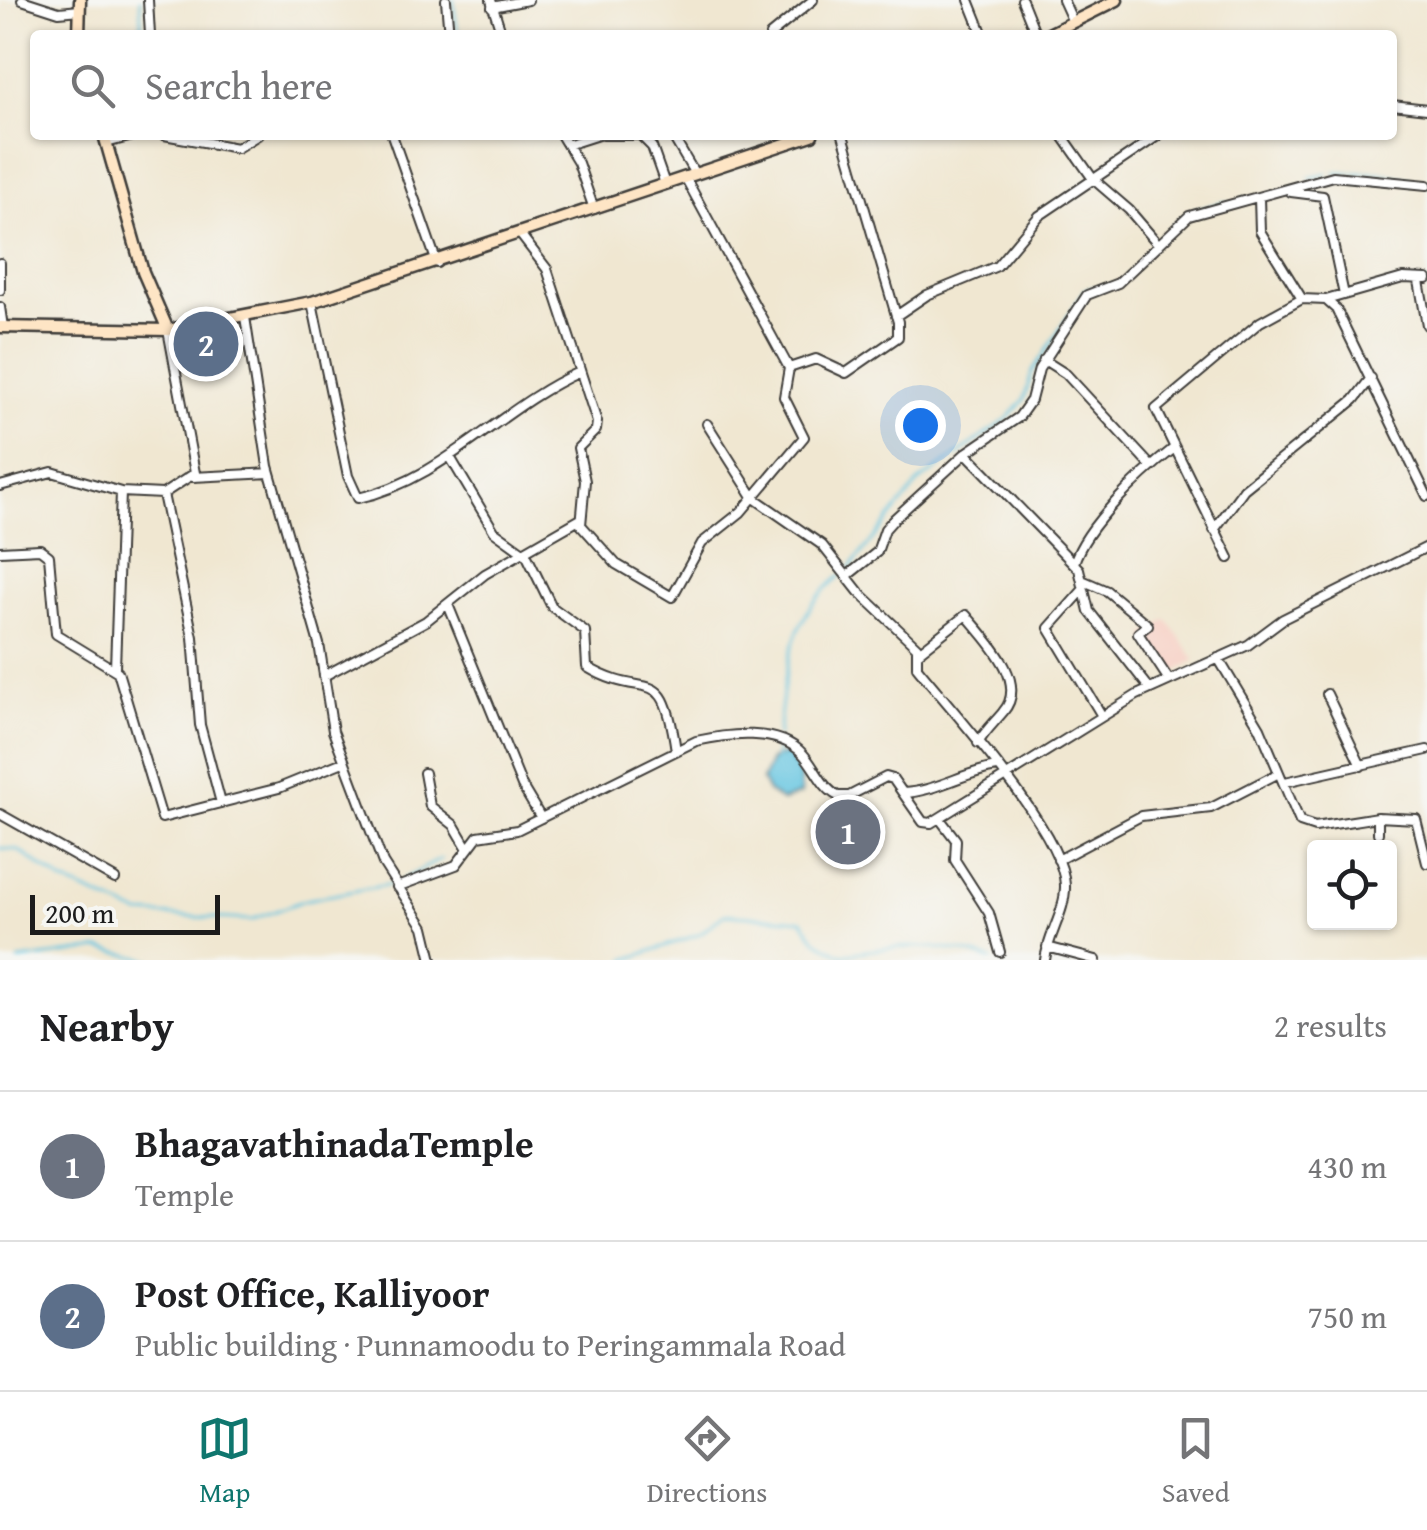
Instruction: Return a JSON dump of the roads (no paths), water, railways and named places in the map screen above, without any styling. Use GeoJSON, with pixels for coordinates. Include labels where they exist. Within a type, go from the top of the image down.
{"type":"FeatureCollection","features":[{"type":"Feature","properties":{"kind":"main road"},"geometry":{"type":"LineString","coordinates":[[1057,30],[1117,0]]}},
{"type":"Feature","properties":{"kind":"main road"},"geometry":{"type":"LineString","coordinates":[[105,140],[142,272],[168,330]]}},
{"type":"Feature","properties":{"kind":"main road"},"geometry":{"type":"LineString","coordinates":[[2,327],[168,330],[312,302],[797,140]]}},
{"type":"Feature","properties":{"kind":"street"},"geometry":{"type":"LineString","coordinates":[[22,0],[59,12],[80,5]]}},
{"type":"Feature","properties":{"kind":"street"},"geometry":{"type":"LineString","coordinates":[[148,0],[150,30]]}},
{"type":"Feature","properties":{"kind":"street"},"geometry":{"type":"LineString","coordinates":[[446,0],[449,30]]}},
{"type":"Feature","properties":{"kind":"street"},"geometry":{"type":"LineString","coordinates":[[500,30],[491,3],[528,0]]}},
{"type":"Feature","properties":{"kind":"street"},"geometry":{"type":"LineString","coordinates":[[776,30],[813,0]]}},
{"type":"Feature","properties":{"kind":"street"},"geometry":{"type":"LineString","coordinates":[[969,0],[982,30]]}},
{"type":"Feature","properties":{"kind":"street"},"geometry":{"type":"LineString","coordinates":[[1022,0],[1034,30]]}},
{"type":"Feature","properties":{"kind":"street"},"geometry":{"type":"LineString","coordinates":[[1064,0],[1072,22]]}},
{"type":"Feature","properties":{"kind":"street"},"geometry":{"type":"LineString","coordinates":[[1397,106],[1427,109]]}},
{"type":"Feature","properties":{"kind":"street"},"geometry":{"type":"LineString","coordinates":[[192,140],[237,148],[250,140]]}},
{"type":"Feature","properties":{"kind":"street"},"geometry":{"type":"LineString","coordinates":[[394,140],[437,263]]}},
{"type":"Feature","properties":{"kind":"street"},"geometry":{"type":"LineString","coordinates":[[564,140],[594,209]]}},
{"type":"Feature","properties":{"kind":"street"},"geometry":{"type":"LineString","coordinates":[[567,145],[584,140]]}},
{"type":"Feature","properties":{"kind":"street"},"geometry":{"type":"LineString","coordinates":[[646,140],[666,184]]}},
{"type":"Feature","properties":{"kind":"street"},"geometry":{"type":"LineString","coordinates":[[579,520],[616,564],[672,597],[702,543],[754,498],[804,435],[784,397],[789,368],[674,140]]}},
{"type":"Feature","properties":{"kind":"street"},"geometry":{"type":"LineString","coordinates":[[789,368],[816,358],[835,371],[853,370],[896,342],[896,316],[844,140]]}},
{"type":"Feature","properties":{"kind":"street"},"geometry":{"type":"LineString","coordinates":[[1065,140],[1092,179],[1129,210],[1159,245]]}},
{"type":"Feature","properties":{"kind":"street"},"geometry":{"type":"LineString","coordinates":[[896,316],[927,294],[997,266],[1038,216],[1151,140]]}},
{"type":"Feature","properties":{"kind":"street"},"geometry":{"type":"LineString","coordinates":[[847,576],[877,552],[885,529],[966,453],[1019,416],[1031,400],[1044,360],[1087,295],[1118,282],[1189,216],[1334,176],[1427,185]]}},
{"type":"Feature","properties":{"kind":"street"},"geometry":{"type":"LineString","coordinates":[[1286,192],[1324,196],[1344,294]]}},
{"type":"Feature","properties":{"kind":"street"},"geometry":{"type":"LineString","coordinates":[[1259,198],[1260,231],[1302,300]]}},
{"type":"Feature","properties":{"kind":"street"},"geometry":{"type":"LineString","coordinates":[[324,676],[449,607],[485,574],[526,554],[579,520],[586,481],[578,448],[598,426],[546,269],[520,234]]}},
{"type":"Feature","properties":{"kind":"street"},"geometry":{"type":"LineString","coordinates":[[0,263],[0,290]]}},
{"type":"Feature","properties":{"kind":"street"},"geometry":{"type":"LineString","coordinates":[[1229,558],[1173,450],[1157,414],[1158,405],[1260,322],[1302,300],[1326,300],[1403,278],[1423,280],[1427,325]]}},
{"type":"Feature","properties":{"kind":"street"},"geometry":{"type":"LineString","coordinates":[[1326,300],[1336,309],[1427,496]]}},
{"type":"Feature","properties":{"kind":"street"},"geometry":{"type":"LineString","coordinates":[[312,302],[353,494],[360,498],[394,488],[450,456],[532,394],[580,372]]}},
{"type":"Feature","properties":{"kind":"street"},"geometry":{"type":"LineString","coordinates":[[0,308],[2,327]]}},
{"type":"Feature","properties":{"kind":"street"},"geometry":{"type":"LineString","coordinates":[[245,317],[270,473],[319,644],[343,762],[383,863],[424,927],[432,960]]}},
{"type":"Feature","properties":{"kind":"street"},"geometry":{"type":"LineString","coordinates":[[168,330],[195,457],[193,478]]}},
{"type":"Feature","properties":{"kind":"street"},"geometry":{"type":"LineString","coordinates":[[1044,360],[1066,374],[1151,466]]}},
{"type":"Feature","properties":{"kind":"street"},"geometry":{"type":"LineString","coordinates":[[1214,530],[1244,489],[1354,400],[1371,378]]}},
{"type":"Feature","properties":{"kind":"street"},"geometry":{"type":"LineString","coordinates":[[706,424],[754,498],[822,545],[918,652],[917,667],[997,766],[1058,860],[1065,889],[1045,960]]}},
{"type":"Feature","properties":{"kind":"street"},"geometry":{"type":"LineString","coordinates":[[1074,563],[1081,545],[1130,483],[1173,450]]}},
{"type":"Feature","properties":{"kind":"street"},"geometry":{"type":"LineString","coordinates":[[966,453],[1074,563],[1089,612],[1150,689]]}},
{"type":"Feature","properties":{"kind":"street"},"geometry":{"type":"LineString","coordinates":[[450,456],[494,530],[526,554],[552,607],[586,634],[587,667],[662,694],[670,706],[676,751]]}},
{"type":"Feature","properties":{"kind":"street"},"geometry":{"type":"LineString","coordinates":[[0,486],[52,472],[121,492],[163,494],[193,478],[270,473]]}},
{"type":"Feature","properties":{"kind":"street"},"geometry":{"type":"LineString","coordinates":[[121,492],[115,668],[162,818],[279,788],[343,762]]}},
{"type":"Feature","properties":{"kind":"street"},"geometry":{"type":"LineString","coordinates":[[163,494],[194,637],[204,744],[221,803]]}},
{"type":"Feature","properties":{"kind":"street"},"geometry":{"type":"LineString","coordinates":[[398,887],[456,865],[478,836],[517,830],[676,751],[726,734],[760,736],[796,748],[833,795],[849,796],[886,776],[896,781],[923,822],[940,818],[1150,689],[1218,658],[1366,574],[1427,547]]}},
{"type":"Feature","properties":{"kind":"street"},"geometry":{"type":"LineString","coordinates":[[0,551],[44,551],[51,562],[58,638],[115,668]]}},
{"type":"Feature","properties":{"kind":"street"},"geometry":{"type":"LineString","coordinates":[[1083,586],[1106,591],[1148,625],[1138,633],[1170,680]]}},
{"type":"Feature","properties":{"kind":"street"},"geometry":{"type":"LineString","coordinates":[[1083,586],[1048,628],[1102,716]]}},
{"type":"Feature","properties":{"kind":"street"},"geometry":{"type":"LineString","coordinates":[[449,607],[522,786],[541,818]]}},
{"type":"Feature","properties":{"kind":"street"},"geometry":{"type":"LineString","coordinates":[[918,652],[966,615],[1003,660],[1011,692],[1006,710],[991,722],[978,743]]}},
{"type":"Feature","properties":{"kind":"street"},"geometry":{"type":"LineString","coordinates":[[1218,658],[1260,728],[1300,822],[1308,827],[1378,817],[1416,820],[1427,864]]}},
{"type":"Feature","properties":{"kind":"street"},"geometry":{"type":"LineString","coordinates":[[1326,694],[1361,766]]}},
{"type":"Feature","properties":{"kind":"street"},"geometry":{"type":"LineString","coordinates":[[1286,782],[1427,750]]}},
{"type":"Feature","properties":{"kind":"street"},"geometry":{"type":"LineString","coordinates":[[905,793],[923,792],[961,774],[997,766]]}},
{"type":"Feature","properties":{"kind":"street"},"geometry":{"type":"LineString","coordinates":[[424,773],[430,806],[454,824],[468,850]]}},
{"type":"Feature","properties":{"kind":"street"},"geometry":{"type":"LineString","coordinates":[[1058,860],[1140,816],[1211,808],[1279,773]]}},
{"type":"Feature","properties":{"kind":"street"},"geometry":{"type":"LineString","coordinates":[[0,814],[115,879]]}},
{"type":"Feature","properties":{"kind":"street"},"geometry":{"type":"LineString","coordinates":[[1378,817],[1378,832]]}},
{"type":"Feature","properties":{"kind":"street"},"geometry":{"type":"LineString","coordinates":[[940,818],[956,840],[954,860],[988,914],[1000,952]]}},
{"type":"Feature","properties":{"kind":"street"},"geometry":{"type":"LineString","coordinates":[[1047,947],[1096,960]]}},
{"type":"Feature","properties":{"kind":"water"},"geometry":{"type":"Polygon","coordinates":[[[787,753],[800,775],[801,794],[782,801],[768,792],[762,780],[771,760],[787,753]]]}},
{"type":"Feature","properties":{"kind":"waterway"},"geometry":{"type":"LineString","coordinates":[[140,0],[142,30]]}},
{"type":"Feature","properties":{"kind":"waterway"},"geometry":{"type":"LineString","coordinates":[[453,0],[457,30]]}},
{"type":"Feature","properties":{"kind":"waterway"},"geometry":{"type":"LineString","coordinates":[[1335,173],[1380,173],[1411,180]]}},
{"type":"Feature","properties":{"kind":"waterway"},"geometry":{"type":"LineString","coordinates":[[1310,178],[1327,174]]}},
{"type":"Feature","properties":{"kind":"waterway"},"geometry":{"type":"LineString","coordinates":[[1195,210],[1226,202]]}},
{"type":"Feature","properties":{"kind":"waterway"},"geometry":{"type":"LineString","coordinates":[[1171,228],[1184,217]]}},
{"type":"Feature","properties":{"kind":"waterway"},"geometry":{"type":"LineString","coordinates":[[849,569],[919,482],[1007,419],[1024,400],[1032,372],[1086,289],[1097,288]]}},
{"type":"Feature","properties":{"kind":"waterway"},"geometry":{"type":"LineString","coordinates":[[778,735],[787,667],[799,628],[822,592],[840,576]]}},
{"type":"Feature","properties":{"kind":"waterway"},"geometry":{"type":"LineString","coordinates":[[776,760],[777,743]]}},
{"type":"Feature","properties":{"kind":"waterway"},"geometry":{"type":"LineString","coordinates":[[0,848],[18,850],[62,881],[139,914],[251,920],[305,900],[392,884]]}},
{"type":"Feature","properties":{"kind":"waterway"},"geometry":{"type":"LineString","coordinates":[[402,880],[441,859]]}},
{"type":"Feature","properties":{"kind":"waterway"},"geometry":{"type":"LineString","coordinates":[[625,960],[700,934],[724,914],[802,920],[817,941],[842,955],[917,947],[954,950],[992,960]]}},
{"type":"Feature","properties":{"kind":"waterway"},"geometry":{"type":"LineString","coordinates":[[19,960],[100,949],[151,960]]}},
{"type":"Feature","properties":{"kind":"place","name":"Post Office, Kalliyoor"},"geometry":{"type":"Point","coordinates":[206,344]}},
{"type":"Feature","properties":{"kind":"place","name":"BhagavathinadaTemple"},"geometry":{"type":"Point","coordinates":[848,832]}}]}
